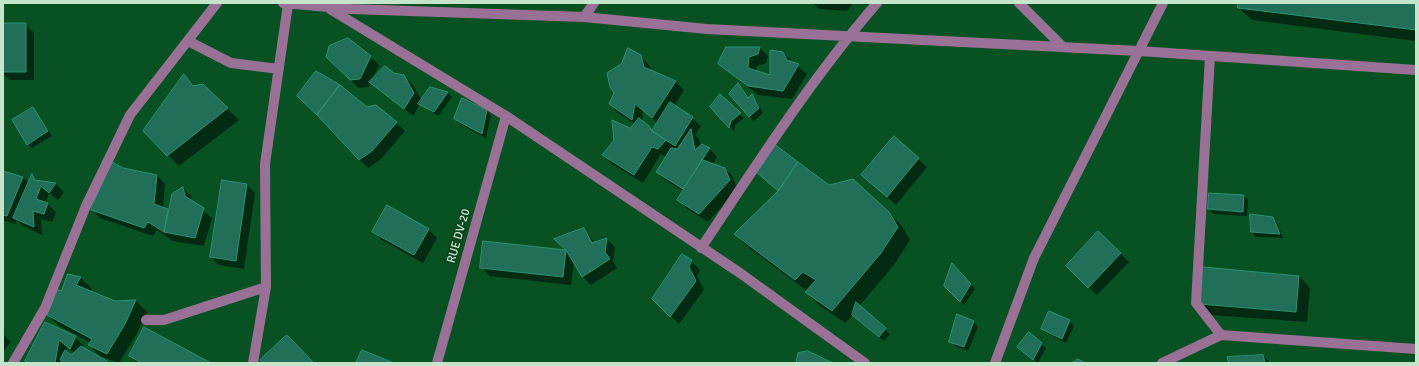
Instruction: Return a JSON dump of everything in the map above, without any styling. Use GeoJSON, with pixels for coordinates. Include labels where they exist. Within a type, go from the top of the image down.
{"type":"FeatureCollection","features":[{"type":"Feature","properties":{"kind":"street"},"geometry":{"type":"LineString","coordinates":[[13,363],[45,308],[86,206],[130,115],[217,3]]}},
{"type":"Feature","properties":{"kind":"street"},"geometry":{"type":"LineString","coordinates":[[253,363],[266,287],[265,164],[285,3],[309,4],[328,8],[584,17],[707,29],[847,38],[1139,51],[1416,70]]}},
{"type":"Feature","properties":{"kind":"street"},"geometry":{"type":"LineString","coordinates":[[584,17],[594,3]]}},
{"type":"Feature","properties":{"kind":"street"},"geometry":{"type":"LineString","coordinates":[[701,248],[773,140],[847,38],[877,3]]}},
{"type":"Feature","properties":{"kind":"street"},"geometry":{"type":"LineString","coordinates":[[1019,3],[1063,47]]}},
{"type":"Feature","properties":{"kind":"street"},"geometry":{"type":"LineString","coordinates":[[995,363],[1034,258],[1163,3]]}},
{"type":"Feature","properties":{"kind":"street"},"geometry":{"type":"LineString","coordinates":[[328,8],[506,116],[701,248],[865,363]]}},
{"type":"Feature","properties":{"kind":"street"},"geometry":{"type":"LineString","coordinates":[[188,40],[231,63],[278,69]]}},
{"type":"Feature","properties":{"kind":"street"},"geometry":{"type":"LineString","coordinates":[[1210,56],[1196,303],[1221,335]]}},
{"type":"Feature","properties":{"kind":"street","name":"RUE DV-20"},"geometry":{"type":"LineString","coordinates":[[437,363],[506,116]]}},
{"type":"Feature","properties":{"kind":"street"},"geometry":{"type":"LineString","coordinates":[[146,320],[164,320],[266,287]]}},
{"type":"Feature","properties":{"kind":"street"},"geometry":{"type":"LineString","coordinates":[[1162,363],[1221,335],[1416,349]]}},
{"type":"Feature","properties":{"kind":"building"},"geometry":{"type":"Polygon","coordinates":[[[1238,3],[1416,3],[1416,30],[1238,8],[1238,3]]]}},
{"type":"Feature","properties":{"kind":"building"},"geometry":{"type":"Polygon","coordinates":[[[3,23],[26,23],[26,72],[3,72],[3,23]]]}},
{"type":"Feature","properties":{"kind":"building"},"geometry":{"type":"Polygon","coordinates":[[[348,38],[371,56],[360,79],[350,80],[326,57],[329,46],[348,38]]]}},
{"type":"Feature","properties":{"kind":"building"},"geometry":{"type":"Polygon","coordinates":[[[726,47],[760,47],[758,54],[749,57],[748,68],[770,75],[770,50],[783,52],[787,60],[799,64],[783,91],[748,86],[718,64],[726,47]]]}},
{"type":"Feature","properties":{"kind":"building"},"geometry":{"type":"Polygon","coordinates":[[[628,48],[641,55],[644,67],[676,81],[652,118],[635,104],[632,120],[609,104],[614,93],[610,87],[607,73],[621,64],[628,48]]]}},
{"type":"Feature","properties":{"kind":"building"},"geometry":{"type":"Polygon","coordinates":[[[385,66],[394,73],[404,75],[414,93],[404,109],[369,82],[385,66]]]}},
{"type":"Feature","properties":{"kind":"building"},"geometry":{"type":"Polygon","coordinates":[[[316,71],[340,85],[317,115],[297,96],[316,71]]]}},
{"type":"Feature","properties":{"kind":"building"},"geometry":{"type":"Polygon","coordinates":[[[184,74],[193,86],[203,84],[228,108],[167,156],[143,131],[184,74]]]}},
{"type":"Feature","properties":{"kind":"building"},"geometry":{"type":"Polygon","coordinates":[[[738,83],[748,98],[752,94],[759,108],[749,117],[729,94],[738,83]]]}},
{"type":"Feature","properties":{"kind":"building"},"geometry":{"type":"Polygon","coordinates":[[[340,85],[367,107],[376,105],[397,122],[372,151],[359,160],[317,115],[340,85]]]}},
{"type":"Feature","properties":{"kind":"building"},"geometry":{"type":"Polygon","coordinates":[[[430,87],[448,92],[434,112],[418,104],[430,87]]]}},
{"type":"Feature","properties":{"kind":"building"},"geometry":{"type":"Polygon","coordinates":[[[720,94],[741,113],[731,121],[729,128],[710,107],[720,94]]]}},
{"type":"Feature","properties":{"kind":"building"},"geometry":{"type":"Polygon","coordinates":[[[462,98],[487,110],[482,134],[454,119],[462,98]]]}},
{"type":"Feature","properties":{"kind":"building"},"geometry":{"type":"Polygon","coordinates":[[[670,102],[693,117],[675,146],[652,131],[670,102]]]}},
{"type":"Feature","properties":{"kind":"building"},"geometry":{"type":"Polygon","coordinates":[[[33,107],[48,131],[27,145],[12,120],[33,107]]]}},
{"type":"Feature","properties":{"kind":"building"},"geometry":{"type":"Polygon","coordinates":[[[639,118],[649,126],[652,131],[666,140],[658,149],[652,147],[634,175],[602,155],[614,140],[612,120],[630,128],[639,118]]]}},
{"type":"Feature","properties":{"kind":"building"},"geometry":{"type":"Polygon","coordinates":[[[691,129],[695,150],[702,144],[710,148],[683,189],[656,172],[671,148],[677,149],[691,129]]]}},
{"type":"Feature","properties":{"kind":"building"},"geometry":{"type":"Polygon","coordinates":[[[894,136],[919,158],[887,197],[861,175],[894,136]]]}},
{"type":"Feature","properties":{"kind":"building"},"geometry":{"type":"Polygon","coordinates":[[[773,143],[798,162],[778,191],[755,171],[773,143]]]}},
{"type":"Feature","properties":{"kind":"building"},"geometry":{"type":"Polygon","coordinates":[[[703,160],[725,168],[730,180],[699,214],[677,200],[703,160]]]}},
{"type":"Feature","properties":{"kind":"building"},"geometry":{"type":"Polygon","coordinates":[[[112,162],[123,168],[157,175],[154,204],[168,209],[164,232],[148,222],[144,228],[91,210],[112,162]]]}},
{"type":"Feature","properties":{"kind":"building"},"geometry":{"type":"Polygon","coordinates":[[[798,162],[829,185],[853,179],[889,212],[898,227],[881,253],[832,311],[805,292],[816,280],[803,272],[795,280],[734,234],[778,191],[798,162]]]}},
{"type":"Feature","properties":{"kind":"building"},"geometry":{"type":"Polygon","coordinates":[[[3,171],[23,177],[7,216],[3,215],[3,171]]]}},
{"type":"Feature","properties":{"kind":"building"},"geometry":{"type":"Polygon","coordinates":[[[32,174],[35,180],[56,183],[49,193],[41,186],[36,199],[48,203],[44,214],[33,211],[34,227],[13,218],[32,174]]]}},
{"type":"Feature","properties":{"kind":"building"},"geometry":{"type":"Polygon","coordinates":[[[222,180],[247,184],[236,261],[210,257],[222,180]]]}},
{"type":"Feature","properties":{"kind":"building"},"geometry":{"type":"Polygon","coordinates":[[[183,187],[185,196],[204,208],[195,238],[164,232],[172,194],[183,187]]]}},
{"type":"Feature","properties":{"kind":"building"},"geometry":{"type":"Polygon","coordinates":[[[1209,193],[1244,195],[1243,212],[1208,209],[1209,193]]]}},
{"type":"Feature","properties":{"kind":"building"},"geometry":{"type":"Polygon","coordinates":[[[387,205],[429,229],[414,255],[372,232],[387,205]]]}},
{"type":"Feature","properties":{"kind":"building"},"geometry":{"type":"Polygon","coordinates":[[[1250,214],[1273,217],[1280,234],[1251,232],[1250,214]]]}},
{"type":"Feature","properties":{"kind":"building"},"geometry":{"type":"Polygon","coordinates":[[[584,228],[592,243],[607,238],[605,252],[610,259],[582,277],[566,250],[554,239],[584,228]]]}},
{"type":"Feature","properties":{"kind":"building"},"geometry":{"type":"Polygon","coordinates":[[[1098,231],[1121,253],[1088,288],[1066,266],[1098,231]]]}},
{"type":"Feature","properties":{"kind":"building"},"geometry":{"type":"Polygon","coordinates":[[[483,241],[566,250],[563,277],[480,268],[483,241]]]}},
{"type":"Feature","properties":{"kind":"building"},"geometry":{"type":"Polygon","coordinates":[[[682,254],[692,260],[689,267],[696,281],[670,317],[652,299],[682,254]]]}},
{"type":"Feature","properties":{"kind":"building"},"geometry":{"type":"Polygon","coordinates":[[[952,263],[971,284],[960,302],[944,286],[952,263]]]}},
{"type":"Feature","properties":{"kind":"building"},"geometry":{"type":"Polygon","coordinates":[[[1203,267],[1299,276],[1296,312],[1200,304],[1203,267]]]}},
{"type":"Feature","properties":{"kind":"building"},"geometry":{"type":"Polygon","coordinates":[[[68,274],[81,277],[76,285],[115,301],[136,300],[125,324],[107,354],[88,345],[92,339],[47,315],[56,289],[61,291],[68,274]]]}},
{"type":"Feature","properties":{"kind":"building"},"geometry":{"type":"Polygon","coordinates":[[[856,302],[886,328],[879,337],[852,315],[856,302]]]}},
{"type":"Feature","properties":{"kind":"building"},"geometry":{"type":"Polygon","coordinates":[[[1049,311],[1070,320],[1062,339],[1041,329],[1049,311]]]}},
{"type":"Feature","properties":{"kind":"building"},"geometry":{"type":"Polygon","coordinates":[[[957,314],[974,321],[964,347],[949,342],[957,314]]]}},
{"type":"Feature","properties":{"kind":"building"},"geometry":{"type":"Polygon","coordinates":[[[45,322],[76,336],[70,349],[59,340],[55,363],[30,363],[25,361],[45,322]]]}},
{"type":"Feature","properties":{"kind":"building"},"geometry":{"type":"Polygon","coordinates":[[[144,327],[211,363],[142,363],[129,356],[144,327]]]}},
{"type":"Feature","properties":{"kind":"building"},"geometry":{"type":"Polygon","coordinates":[[[1029,332],[1042,343],[1033,360],[1017,347],[1029,332]]]}},
{"type":"Feature","properties":{"kind":"building"},"geometry":{"type":"Polygon","coordinates":[[[287,335],[314,363],[263,363],[260,360],[287,335]]]}},
{"type":"Feature","properties":{"kind":"building"},"geometry":{"type":"Polygon","coordinates":[[[81,346],[107,361],[106,363],[62,363],[60,359],[65,350],[71,355],[81,346]]]}},
{"type":"Feature","properties":{"kind":"building"},"geometry":{"type":"Polygon","coordinates":[[[362,350],[394,363],[356,363],[362,350]]]}},
{"type":"Feature","properties":{"kind":"building"},"geometry":{"type":"Polygon","coordinates":[[[808,351],[833,363],[796,363],[798,353],[808,351]]]}},
{"type":"Feature","properties":{"kind":"building"},"geometry":{"type":"Polygon","coordinates":[[[1263,355],[1265,363],[1229,363],[1227,357],[1263,355]]]}},
{"type":"Feature","properties":{"kind":"building"},"geometry":{"type":"Polygon","coordinates":[[[1078,359],[1085,363],[1072,363],[1078,359]]]}}]}
